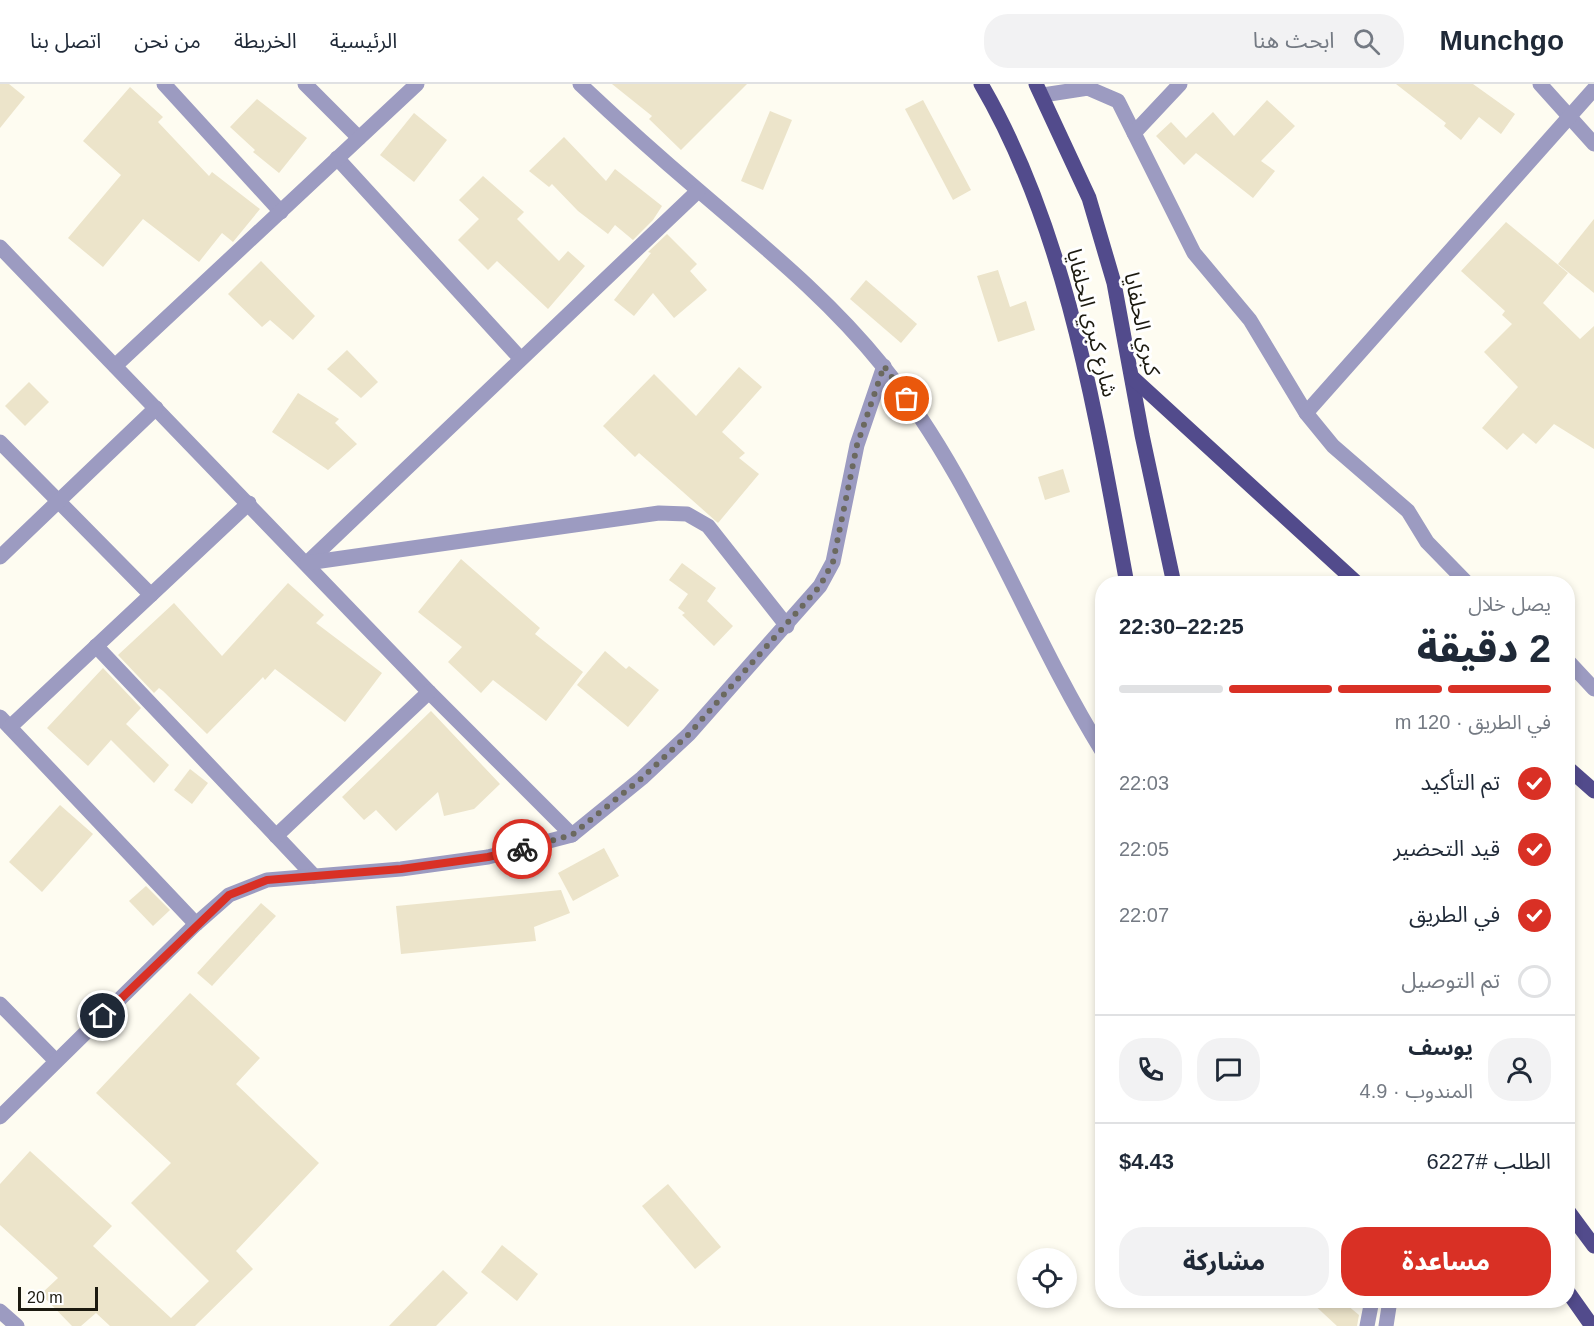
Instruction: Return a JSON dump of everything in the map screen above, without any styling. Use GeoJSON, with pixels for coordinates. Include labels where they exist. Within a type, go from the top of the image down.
{"type":"FeatureCollection","features":[{"type":"Feature","properties":{"kind":"main road","name":"شارع كبري الحلفايا"},"geometry":{"type":"LineString","coordinates":[[981,84],[1023,165],[1050,239],[1081,361],[1125,576]]}},
{"type":"Feature","properties":{"kind":"main road","name":"كبري الحلفايا"},"geometry":{"type":"LineString","coordinates":[[1039,90],[1089,198],[1114,283],[1142,435],[1172,576]]}},
{"type":"Feature","properties":{"kind":"main road"},"geometry":{"type":"LineString","coordinates":[[1133,378],[1349,576]]}},
{"type":"Feature","properties":{"kind":"main road"},"geometry":{"type":"LineString","coordinates":[[1575,774],[1594,791]]}},
{"type":"Feature","properties":{"kind":"main road"},"geometry":{"type":"LineString","coordinates":[[1575,1220],[1594,1246]]}},
{"type":"Feature","properties":{"kind":"main road"},"geometry":{"type":"LineString","coordinates":[[1575,1302],[1592,1326]]}},
{"type":"Feature","properties":{"kind":"street"},"geometry":{"type":"LineString","coordinates":[[164,84],[281,212]]}},
{"type":"Feature","properties":{"kind":"street"},"geometry":{"type":"LineString","coordinates":[[305,84],[359,138]]}},
{"type":"Feature","properties":{"kind":"street"},"geometry":{"type":"LineString","coordinates":[[115,366],[417,84]]}},
{"type":"Feature","properties":{"kind":"street"},"geometry":{"type":"LineString","coordinates":[[580,84],[698,191],[796,273],[846,322],[884,366],[930,431],[960,482],[1095,738]]}},
{"type":"Feature","properties":{"kind":"street"},"geometry":{"type":"LineString","coordinates":[[1134,133],[1180,84]]}},
{"type":"Feature","properties":{"kind":"street"},"geometry":{"type":"LineString","coordinates":[[1540,84],[1594,144]]}},
{"type":"Feature","properties":{"kind":"street"},"geometry":{"type":"LineString","coordinates":[[1039,90],[1088,88],[1118,101],[1194,253],[1251,320],[1306,413],[1333,446],[1408,511],[1427,542],[1460,576]]}},
{"type":"Feature","properties":{"kind":"street"},"geometry":{"type":"LineString","coordinates":[[1306,413],[1594,89]]}},
{"type":"Feature","properties":{"kind":"street"},"geometry":{"type":"LineString","coordinates":[[337,158],[520,358]]}},
{"type":"Feature","properties":{"kind":"street"},"geometry":{"type":"LineString","coordinates":[[307,563],[698,191]]}},
{"type":"Feature","properties":{"kind":"street"},"geometry":{"type":"LineString","coordinates":[[0,247],[429,692],[572,835]]}},
{"type":"Feature","properties":{"kind":"street"},"geometry":{"type":"LineString","coordinates":[[0,1117],[196,924],[229,895],[267,880],[401,869],[488,857],[572,835],[642,778],[689,734],[787,626],[820,586],[833,562],[857,445],[884,366]]}},
{"type":"Feature","properties":{"kind":"street"},"geometry":{"type":"LineString","coordinates":[[0,556],[156,408]]}},
{"type":"Feature","properties":{"kind":"street"},"geometry":{"type":"LineString","coordinates":[[0,442],[151,595]]}},
{"type":"Feature","properties":{"kind":"street"},"geometry":{"type":"LineString","coordinates":[[196,924],[5,722],[96,646],[249,503]]}},
{"type":"Feature","properties":{"kind":"street"},"geometry":{"type":"LineString","coordinates":[[307,563],[659,513],[687,514],[708,526],[787,626]]}},
{"type":"Feature","properties":{"kind":"street"},"geometry":{"type":"LineString","coordinates":[[96,646],[314,876]]}},
{"type":"Feature","properties":{"kind":"street"},"geometry":{"type":"LineString","coordinates":[[1575,669],[1594,689]]}},
{"type":"Feature","properties":{"kind":"street"},"geometry":{"type":"LineString","coordinates":[[276,836],[429,692]]}},
{"type":"Feature","properties":{"kind":"street"},"geometry":{"type":"LineString","coordinates":[[0,1004],[56,1061]]}},
{"type":"Feature","properties":{"kind":"street"},"geometry":{"type":"LineString","coordinates":[[1367,1326],[1370,1308]]}},
{"type":"Feature","properties":{"kind":"street"},"geometry":{"type":"LineString","coordinates":[[1386,1326],[1389,1308]]}},
{"type":"Feature","properties":{"kind":"street"},"geometry":{"type":"LineString","coordinates":[[0,1311],[17,1326]]}},
{"type":"Feature","properties":{"kind":"building"},"geometry":{"type":"Polygon","coordinates":[[[0,84],[9,84],[25,97],[0,128],[0,84]]]}},
{"type":"Feature","properties":{"kind":"building"},"geometry":{"type":"Polygon","coordinates":[[[612,84],[747,84],[681,150],[649,119],[652,116],[612,84]]]}},
{"type":"Feature","properties":{"kind":"building"},"geometry":{"type":"Polygon","coordinates":[[[1396,84],[1473,84],[1515,114],[1501,134],[1479,117],[1461,140],[1444,126],[1446,123],[1396,84]]]}},
{"type":"Feature","properties":{"kind":"building"},"geometry":{"type":"Polygon","coordinates":[[[130,87],[163,117],[158,122],[209,176],[212,172],[260,209],[233,242],[222,233],[199,262],[143,219],[103,267],[68,238],[121,175],[83,141],[130,87]]]}},
{"type":"Feature","properties":{"kind":"building"},"geometry":{"type":"Polygon","coordinates":[[[257,99],[307,138],[279,173],[253,152],[255,150],[230,127],[257,99]]]}},
{"type":"Feature","properties":{"kind":"building"},"geometry":{"type":"Polygon","coordinates":[[[923,100],[971,190],[953,200],[905,109],[923,100]]]}},
{"type":"Feature","properties":{"kind":"building"},"geometry":{"type":"Polygon","coordinates":[[[1267,100],[1295,126],[1261,161],[1275,171],[1253,198],[1196,153],[1184,165],[1156,136],[1171,122],[1186,138],[1213,112],[1234,136],[1267,100]]]}},
{"type":"Feature","properties":{"kind":"building"},"geometry":{"type":"Polygon","coordinates":[[[770,111],[792,120],[763,190],[741,181],[770,111]]]}},
{"type":"Feature","properties":{"kind":"building"},"geometry":{"type":"Polygon","coordinates":[[[414,113],[447,140],[414,182],[380,155],[414,113]]]}},
{"type":"Feature","properties":{"kind":"building"},"geometry":{"type":"Polygon","coordinates":[[[564,137],[606,181],[615,169],[662,206],[653,220],[633,240],[615,225],[608,234],[578,211],[552,184],[549,187],[529,171],[564,137]]]}},
{"type":"Feature","properties":{"kind":"building"},"geometry":{"type":"Polygon","coordinates":[[[483,176],[524,212],[517,219],[559,261],[568,251],[585,266],[548,309],[497,261],[488,270],[458,240],[479,219],[459,200],[483,176]]]}},
{"type":"Feature","properties":{"kind":"building"},"geometry":{"type":"Polygon","coordinates":[[[1594,219],[1594,293],[1558,264],[1594,219]]]}},
{"type":"Feature","properties":{"kind":"building"},"geometry":{"type":"Polygon","coordinates":[[[1506,222],[1568,273],[1543,303],[1580,339],[1594,326],[1594,449],[1554,424],[1536,444],[1523,433],[1507,450],[1482,428],[1518,387],[1484,352],[1512,324],[1502,315],[1505,311],[1461,271],[1506,222]]]}},
{"type":"Feature","properties":{"kind":"building"},"geometry":{"type":"Polygon","coordinates":[[[667,234],[697,264],[690,271],[707,290],[674,318],[653,293],[634,316],[614,300],[651,253],[648,252],[667,234]]]}},
{"type":"Feature","properties":{"kind":"building"},"geometry":{"type":"Polygon","coordinates":[[[261,261],[315,316],[293,340],[270,320],[262,327],[228,294],[261,261]]]}},
{"type":"Feature","properties":{"kind":"building"},"geometry":{"type":"Polygon","coordinates":[[[998,270],[1010,307],[1026,301],[1035,330],[998,342],[977,276],[998,270]]]}},
{"type":"Feature","properties":{"kind":"building"},"geometry":{"type":"Polygon","coordinates":[[[866,280],[917,324],[901,343],[850,299],[866,280]]]}},
{"type":"Feature","properties":{"kind":"building"},"geometry":{"type":"Polygon","coordinates":[[[347,350],[378,382],[361,398],[327,369],[347,350]]]}},
{"type":"Feature","properties":{"kind":"building"},"geometry":{"type":"Polygon","coordinates":[[[739,367],[762,387],[722,432],[745,453],[739,458],[759,474],[718,523],[639,453],[635,457],[603,426],[654,374],[696,416],[739,367]]]}},
{"type":"Feature","properties":{"kind":"building"},"geometry":{"type":"Polygon","coordinates":[[[29,382],[49,402],[25,426],[5,406],[29,382]]]}},
{"type":"Feature","properties":{"kind":"building"},"geometry":{"type":"Polygon","coordinates":[[[298,393],[339,419],[335,423],[357,444],[328,470],[272,432],[298,393]]]}},
{"type":"Feature","properties":{"kind":"building"},"geometry":{"type":"Polygon","coordinates":[[[1063,469],[1070,492],[1045,500],[1038,477],[1063,469]]]}},
{"type":"Feature","properties":{"kind":"building"},"geometry":{"type":"Polygon","coordinates":[[[461,559],[540,628],[535,634],[583,672],[546,721],[493,680],[481,693],[448,662],[462,647],[418,612],[461,559]]]}},
{"type":"Feature","properties":{"kind":"building"},"geometry":{"type":"Polygon","coordinates":[[[682,563],[716,588],[707,601],[733,626],[714,646],[682,615],[685,613],[678,608],[688,594],[669,580],[682,563]]]}},
{"type":"Feature","properties":{"kind":"building"},"geometry":{"type":"Polygon","coordinates":[[[288,583],[324,615],[316,623],[382,673],[345,722],[275,669],[265,680],[263,677],[207,734],[163,691],[159,688],[154,693],[118,655],[174,603],[222,656],[288,583]]]}},
{"type":"Feature","properties":{"kind":"building"},"geometry":{"type":"Polygon","coordinates":[[[605,651],[626,669],[629,666],[659,690],[628,727],[577,685],[605,651]]]}},
{"type":"Feature","properties":{"kind":"building"},"geometry":{"type":"Polygon","coordinates":[[[103,668],[141,708],[126,724],[169,765],[154,783],[111,740],[88,766],[47,728],[103,668]]]}},
{"type":"Feature","properties":{"kind":"building"},"geometry":{"type":"Polygon","coordinates":[[[431,711],[500,784],[474,809],[444,816],[438,792],[396,831],[376,810],[364,820],[342,797],[431,711]]]}},
{"type":"Feature","properties":{"kind":"building"},"geometry":{"type":"Polygon","coordinates":[[[190,769],[208,783],[192,804],[174,790],[190,769]]]}},
{"type":"Feature","properties":{"kind":"building"},"geometry":{"type":"Polygon","coordinates":[[[60,805],[93,834],[42,892],[9,862],[60,805]]]}},
{"type":"Feature","properties":{"kind":"building"},"geometry":{"type":"Polygon","coordinates":[[[604,848],[619,876],[573,901],[558,873],[604,848]]]}},
{"type":"Feature","properties":{"kind":"building"},"geometry":{"type":"Polygon","coordinates":[[[146,886],[170,910],[153,926],[129,901],[146,886]]]}},
{"type":"Feature","properties":{"kind":"building"},"geometry":{"type":"Polygon","coordinates":[[[561,890],[570,913],[534,927],[536,941],[401,954],[396,906],[561,890]]]}},
{"type":"Feature","properties":{"kind":"building"},"geometry":{"type":"Polygon","coordinates":[[[261,903],[276,916],[212,986],[197,973],[261,903]]]}},
{"type":"Feature","properties":{"kind":"building"},"geometry":{"type":"Polygon","coordinates":[[[190,993],[260,1058],[236,1084],[319,1163],[236,1251],[253,1269],[195,1326],[110,1326],[96,1313],[81,1326],[72,1326],[41,1294],[58,1278],[0,1225],[0,1184],[30,1151],[112,1226],[93,1246],[171,1318],[209,1281],[131,1203],[171,1163],[96,1093],[190,993]]]}},
{"type":"Feature","properties":{"kind":"building"},"geometry":{"type":"Polygon","coordinates":[[[668,1184],[721,1247],[695,1269],[642,1206],[668,1184]]]}},
{"type":"Feature","properties":{"kind":"building"},"geometry":{"type":"Polygon","coordinates":[[[502,1245],[538,1274],[517,1301],[481,1272],[502,1245]]]}},
{"type":"Feature","properties":{"kind":"building"},"geometry":{"type":"Polygon","coordinates":[[[443,1270],[468,1293],[436,1326],[389,1326],[443,1270]]]}},
{"type":"Feature","properties":{"kind":"building"},"geometry":{"type":"Polygon","coordinates":[[[1318,1308],[1351,1308],[1359,1315],[1357,1326],[1337,1326],[1318,1308]]]}},
{"type":"Feature","properties":{"kind":"way so far"},"geometry":{"type":"LineString","coordinates":[[522,849],[572,835],[642,778],[689,734],[787,626],[820,586],[833,562],[857,445],[868,406],[884,366],[907,399]]}},
{"type":"Feature","properties":{"kind":"route"},"geometry":{"type":"LineString","coordinates":[[103,1016],[196,924],[229,895],[267,880],[401,869],[488,857],[522,849]]}}]}
